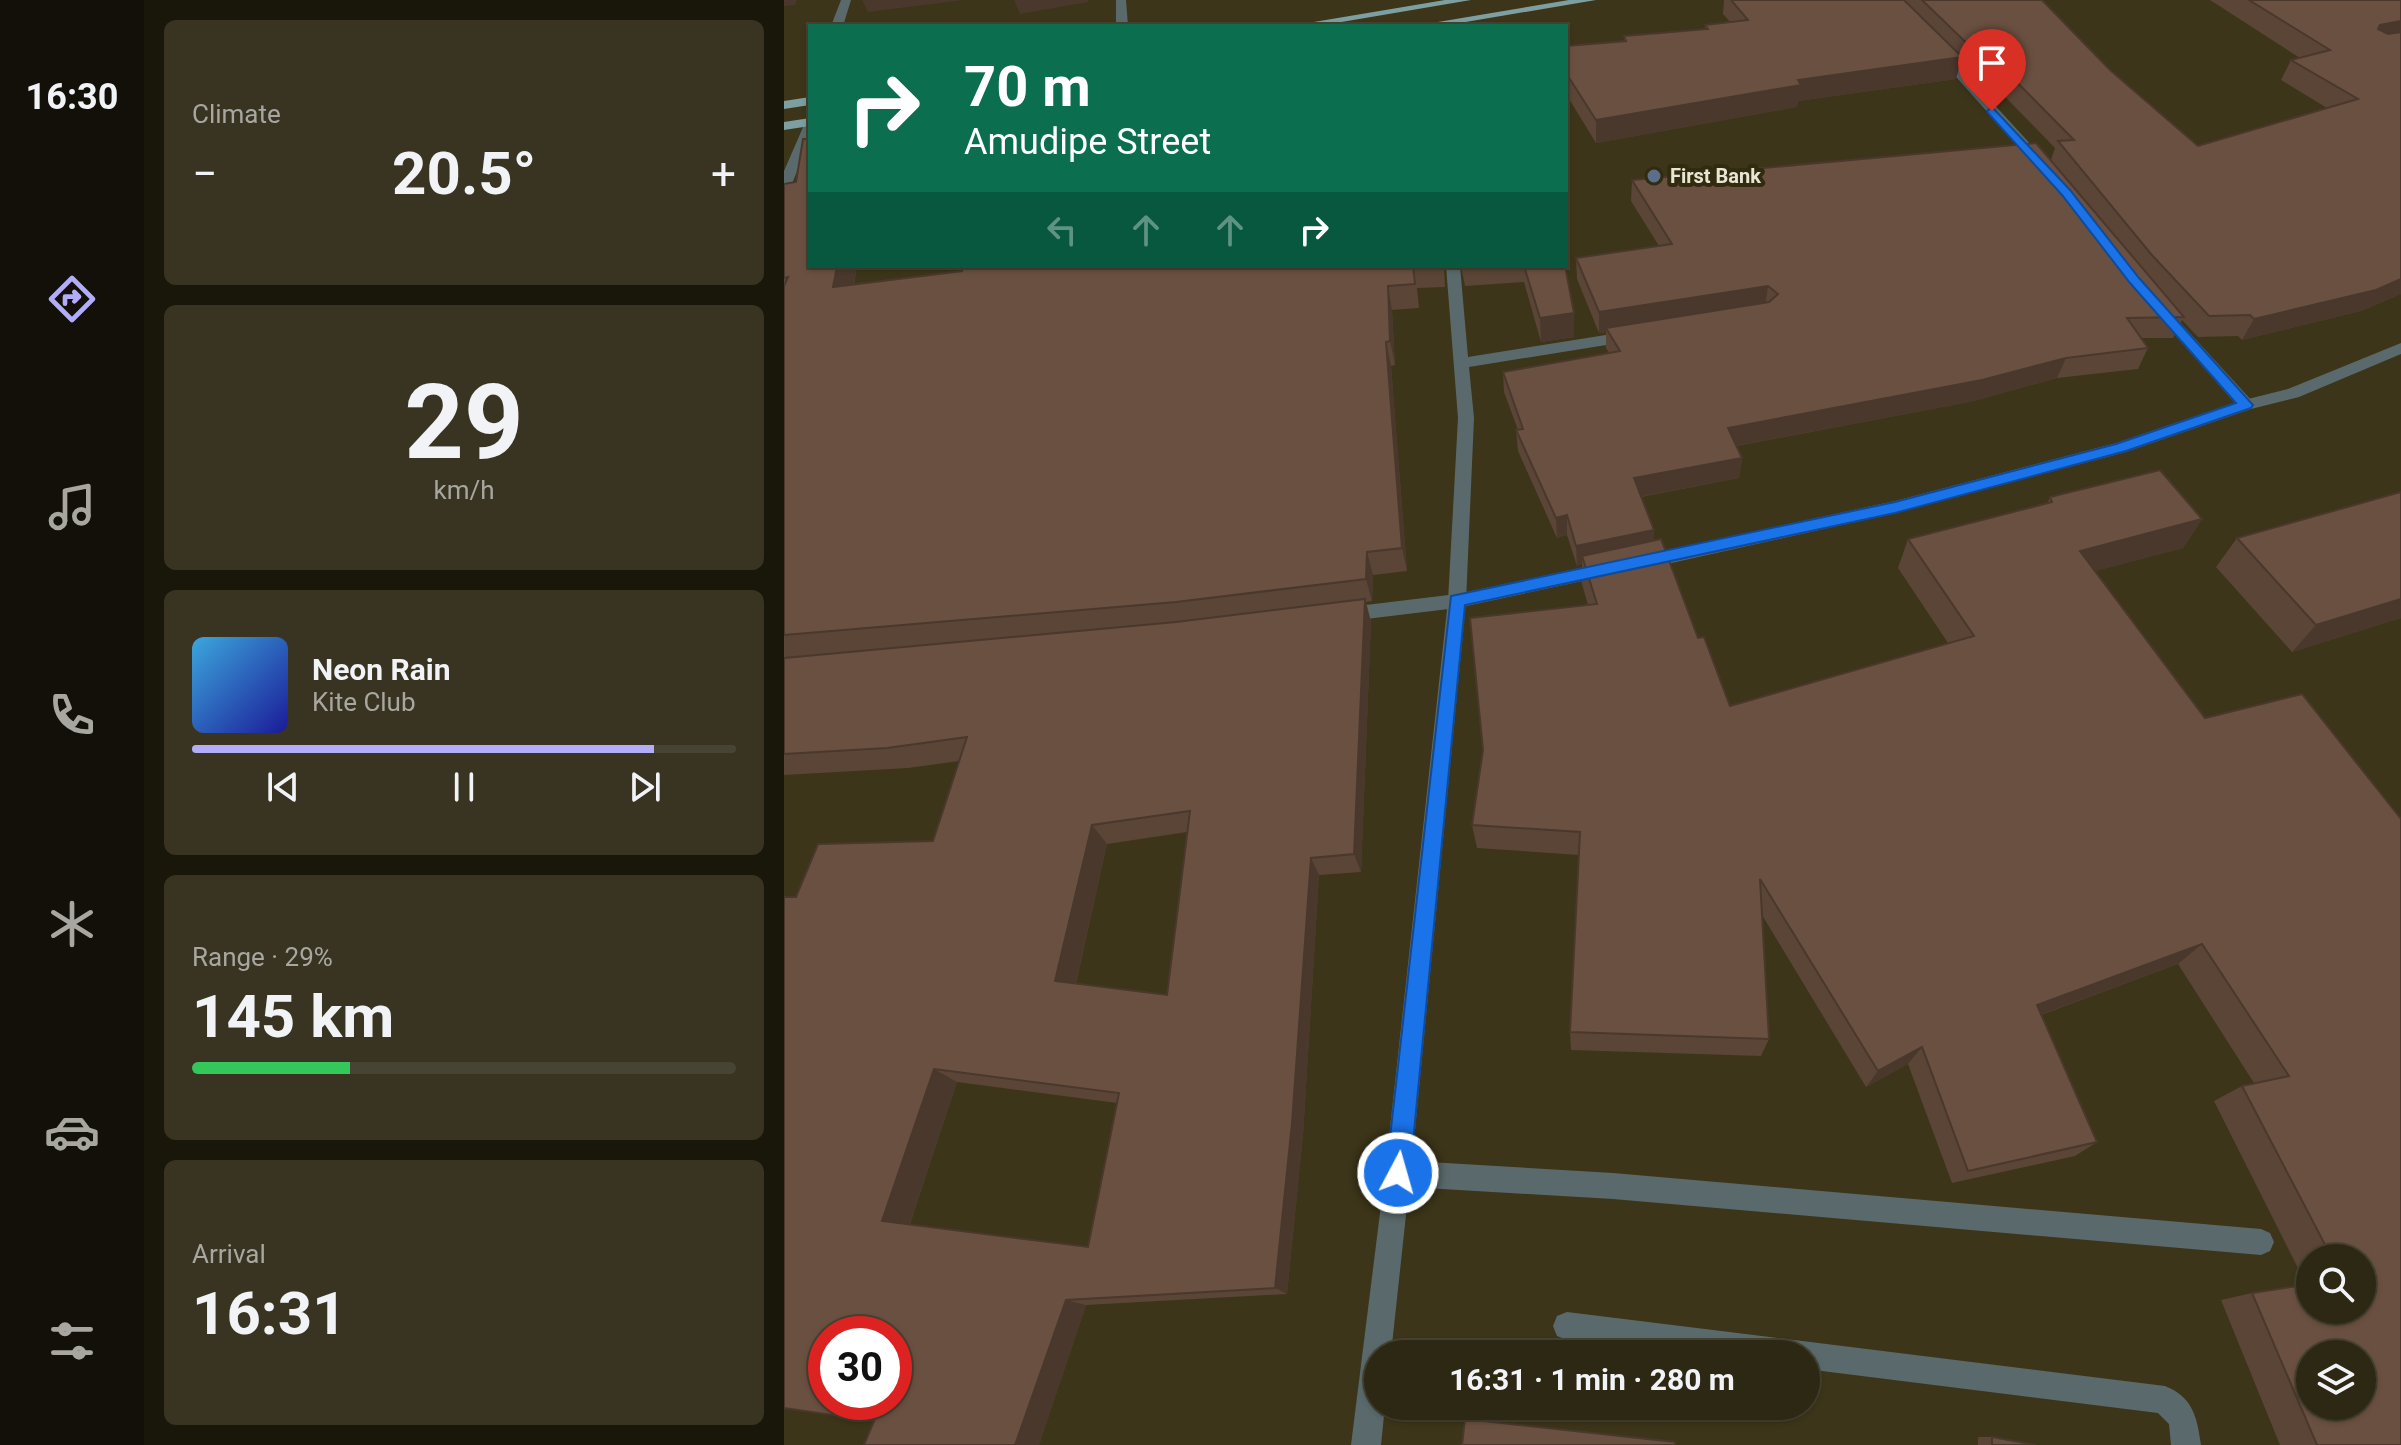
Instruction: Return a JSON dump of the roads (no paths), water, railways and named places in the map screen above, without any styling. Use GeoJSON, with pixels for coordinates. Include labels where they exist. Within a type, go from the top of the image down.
{"type":"FeatureCollection","features":[{"type":"Feature","properties":{"kind":"main road"},"geometry":{"type":"LineString","coordinates":[[1309,24],[1466,0]]}},
{"type":"Feature","properties":{"kind":"main road"},"geometry":{"type":"LineString","coordinates":[[1433,24],[1591,0]]}},
{"type":"Feature","properties":{"kind":"main road"},"geometry":{"type":"LineString","coordinates":[[784,105],[808,101]]}},
{"type":"Feature","properties":{"kind":"main road"},"geometry":{"type":"LineString","coordinates":[[784,126],[808,124]]}},
{"type":"Feature","properties":{"kind":"street"},"geometry":{"type":"LineString","coordinates":[[838,24],[846,0]]}},
{"type":"Feature","properties":{"kind":"street"},"geometry":{"type":"LineString","coordinates":[[1121,0],[1122,24]]}},
{"type":"Feature","properties":{"kind":"street"},"geometry":{"type":"LineString","coordinates":[[1933,45],[2056,181]]}},
{"type":"Feature","properties":{"kind":"street"},"geometry":{"type":"LineString","coordinates":[[784,186],[808,129]]}},
{"type":"Feature","properties":{"kind":"street"},"geometry":{"type":"LineString","coordinates":[[1366,1445],[1398,1173],[1457,601],[1466,418],[1453,268]]}},
{"type":"Feature","properties":{"kind":"street"},"geometry":{"type":"LineString","coordinates":[[2154,302],[2246,405]]}},
{"type":"Feature","properties":{"kind":"street"},"geometry":{"type":"LineString","coordinates":[[1461,363],[1643,334]]}},
{"type":"Feature","properties":{"kind":"street"},"geometry":{"type":"LineString","coordinates":[[1322,617],[1457,601],[1895,507],[2120,448],[2246,405],[2293,393],[2401,348]]}},
{"type":"Feature","properties":{"kind":"street"},"geometry":{"type":"LineString","coordinates":[[1398,1173],[1613,1186],[2261,1242]]}},
{"type":"Feature","properties":{"kind":"street"},"geometry":{"type":"LineString","coordinates":[[1567,1326],[1686,1340]]}},
{"type":"Feature","properties":{"kind":"street"},"geometry":{"type":"LineString","coordinates":[[1820,1356],[2165,1400],[2183,1417],[2186,1445]]}},
{"type":"Feature","properties":{"kind":"place","name":"First Bank"},"geometry":{"type":"Point","coordinates":[1654,176]}}]}
